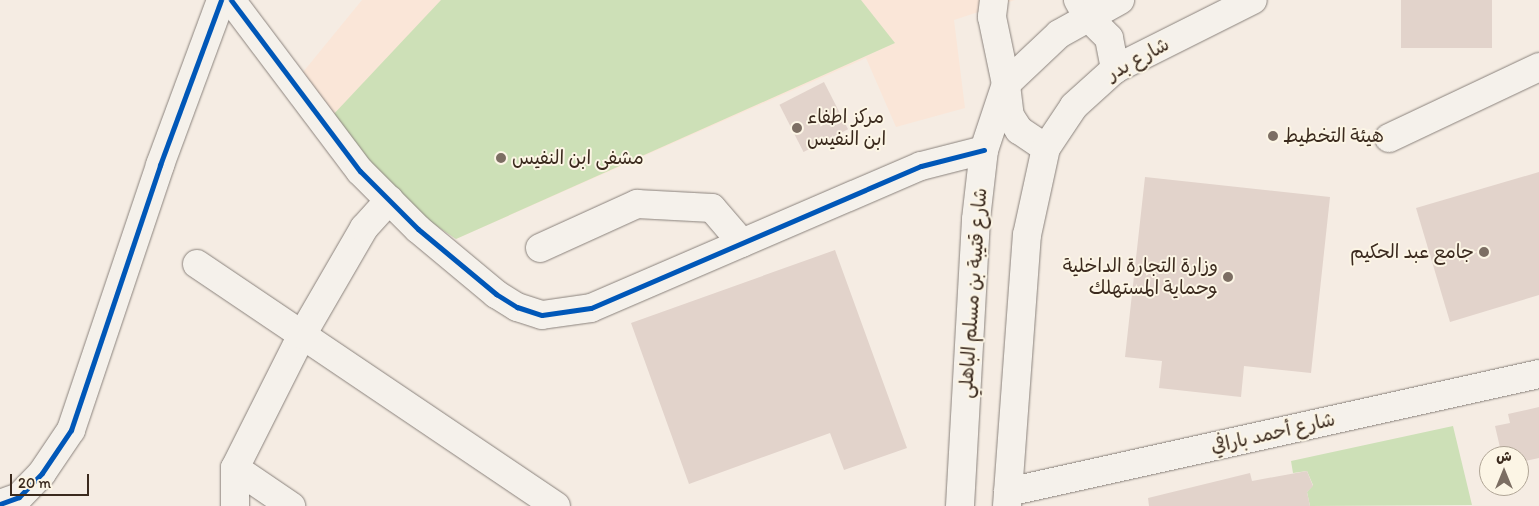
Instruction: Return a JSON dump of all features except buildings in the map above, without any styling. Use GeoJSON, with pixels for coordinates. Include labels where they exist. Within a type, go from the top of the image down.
{"type":"FeatureCollection","features":[{"type":"Feature","properties":{"kind":"street"},"geometry":{"type":"LineString","coordinates":[[14,502],[42,473],[70,430],[160,165],[221,0]]}},
{"type":"Feature","properties":{"kind":"street"},"geometry":{"type":"LineString","coordinates":[[231,0],[360,171],[389,200],[496,294],[517,307],[542,315],[591,308],[921,166],[984,150]]}},
{"type":"Feature","properties":{"kind":"street"},"geometry":{"type":"LineString","coordinates":[[994,0],[992,17],[1006,84],[1010,116],[1019,130],[1046,148],[1027,235],[1007,499]]}},
{"type":"Feature","properties":{"kind":"street"},"geometry":{"type":"LineString","coordinates":[[1006,84],[1082,8],[1120,0]]}},
{"type":"Feature","properties":{"kind":"street","name":"شارع بدر"},"geometry":{"type":"LineString","coordinates":[[1046,148],[1074,106],[1115,69],[1253,0]]}},
{"type":"Feature","properties":{"kind":"street"},"geometry":{"type":"LineString","coordinates":[[1082,8],[1109,38],[1115,69]]}},
{"type":"Feature","properties":{"kind":"street"},"geometry":{"type":"LineString","coordinates":[[1389,138],[1539,67]]}},
{"type":"Feature","properties":{"kind":"street","name":"شارع قتيبة بن مسلم الباهلي"},"geometry":{"type":"LineString","coordinates":[[960,506],[976,219],[984,150],[1006,84]]}},
{"type":"Feature","properties":{"kind":"street"},"geometry":{"type":"LineString","coordinates":[[235,506],[235,468],[302,335],[364,228],[389,200]]}},
{"type":"Feature","properties":{"kind":"street"},"geometry":{"type":"LineString","coordinates":[[540,248],[637,204],[712,208],[742,244]]}},
{"type":"Feature","properties":{"kind":"street"},"geometry":{"type":"LineString","coordinates":[[196,264],[556,506]]}},
{"type":"Feature","properties":{"kind":"street","name":"شارع أحمد بارافي"},"geometry":{"type":"LineString","coordinates":[[1007,499],[1539,374]]}},
{"type":"Feature","properties":{"kind":"street"},"geometry":{"type":"LineString","coordinates":[[235,468],[291,506]]}},
{"type":"Feature","properties":{"kind":"shaded area","name":"مشفى ابن النفيس"},"geometry":{"type":"Polygon","coordinates":[[[362,0],[1015,0],[954,20],[965,108],[896,127],[866,58],[456,239],[398,200],[299,77],[362,0]]]}},
{"type":"Feature","properties":{"kind":"green space","name":"مشفى ابن النفيس"},"geometry":{"type":"Polygon","coordinates":[[[441,0],[861,0],[895,43],[456,239],[398,200],[331,117],[441,0]]]}},
{"type":"Feature","properties":{"kind":"green space"},"geometry":{"type":"Polygon","coordinates":[[[1453,426],[1472,505],[1310,506],[1307,492],[1313,485],[1307,471],[1293,473],[1291,461],[1453,426]]]}},
{"type":"Feature","properties":{"kind":"cycle path"},"geometry":{"type":"LineString","coordinates":[[0,504],[19,497],[42,473],[71,430],[160,165],[221,0]]}},
{"type":"Feature","properties":{"kind":"cycle path"},"geometry":{"type":"LineString","coordinates":[[231,0],[360,171],[418,229],[496,294],[517,307],[542,315],[591,308],[921,166],[984,150]]}},
{"type":"Feature","properties":{"kind":"place","name":"مركز اطفاء ابن النفيس"},"geometry":{"type":"Point","coordinates":[797,128]}},
{"type":"Feature","properties":{"kind":"place","name":"هيئة التخطيط"},"geometry":{"type":"Point","coordinates":[1273,136]}},
{"type":"Feature","properties":{"kind":"place","name":"مشفى ابن النفيس"},"geometry":{"type":"Point","coordinates":[501,158]}},
{"type":"Feature","properties":{"kind":"place","name":"جامع عبد الحكيم"},"geometry":{"type":"Point","coordinates":[1484,252]}},
{"type":"Feature","properties":{"kind":"place","name":"وزارة التجارة الداخلية وحماية المستهلك"},"geometry":{"type":"Point","coordinates":[1228,277]}}]}
